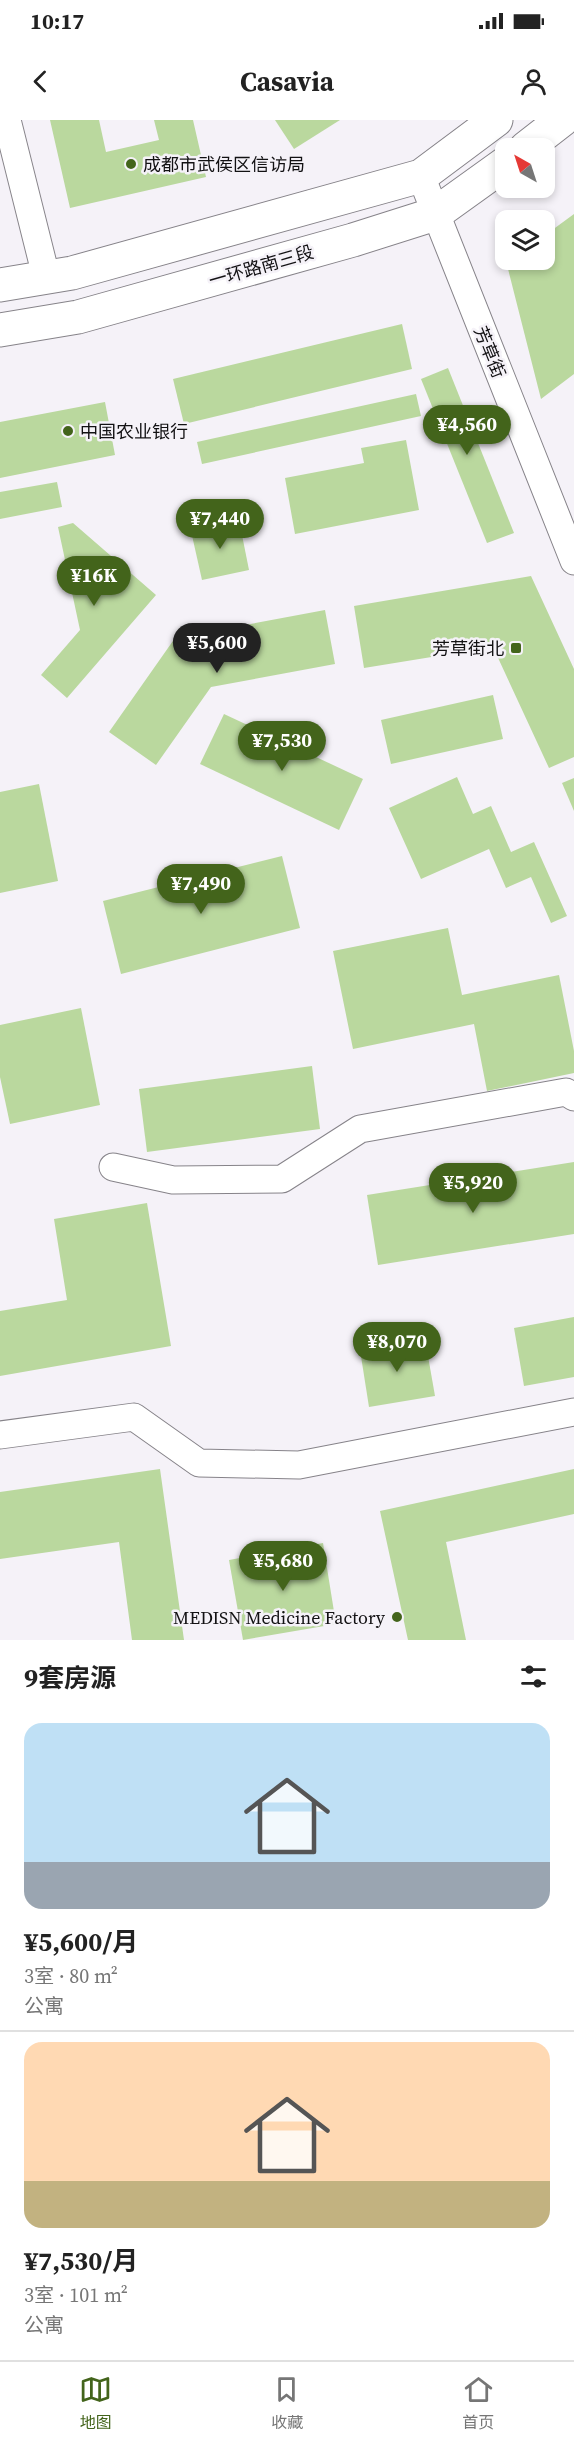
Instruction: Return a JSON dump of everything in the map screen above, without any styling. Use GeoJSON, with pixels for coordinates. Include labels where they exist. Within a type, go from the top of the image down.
{"type":"FeatureCollection","features":[{"type":"Feature","properties":{"kind":"main road"},"geometry":{"type":"LineString","coordinates":[[0,285],[72,273],[421,176],[496,120]]}},
{"type":"Feature","properties":{"kind":"main road"},"geometry":{"type":"LineString","coordinates":[[539,138],[562,120]]}},
{"type":"Feature","properties":{"kind":"main road","name":"一环路南三段"},"geometry":{"type":"LineString","coordinates":[[0,330],[78,317],[353,240],[435,214],[495,172]]}},
{"type":"Feature","properties":{"kind":"street"},"geometry":{"type":"LineString","coordinates":[[7,120],[45,272]]}},
{"type":"Feature","properties":{"kind":"street","name":"芳草街"},"geometry":{"type":"LineString","coordinates":[[421,176],[574,561]]}},
{"type":"Feature","properties":{"kind":"street"},"geometry":{"type":"LineString","coordinates":[[113,1167],[173,1180],[282,1179],[360,1129],[566,1092],[574,1097]]}},
{"type":"Feature","properties":{"kind":"street"},"geometry":{"type":"LineString","coordinates":[[0,1435],[134,1417],[199,1463],[299,1465],[574,1412]]}},
{"type":"Feature","properties":{"kind":"building","name":"成都市武侯区信访局"},"geometry":{"type":"Polygon","coordinates":[[[50,120],[99,120],[106,152],[159,140],[154,120],[193,120],[206,177],[70,208],[50,120]]]}},
{"type":"Feature","properties":{"kind":"building"},"geometry":{"type":"Polygon","coordinates":[[[275,120],[340,120],[294,149],[275,120]]]}},
{"type":"Feature","properties":{"kind":"building"},"geometry":{"type":"Polygon","coordinates":[[[574,214],[574,374],[541,399],[508,270],[555,270],[555,228],[574,214]]]}},
{"type":"Feature","properties":{"kind":"building"},"geometry":{"type":"Polygon","coordinates":[[[402,324],[412,369],[184,424],[173,379],[402,324]]]}},
{"type":"Feature","properties":{"kind":"building"},"geometry":{"type":"Polygon","coordinates":[[[448,368],[514,533],[487,543],[421,379],[448,368]]]}},
{"type":"Feature","properties":{"kind":"building"},"geometry":{"type":"Polygon","coordinates":[[[416,394],[421,416],[202,464],[197,442],[416,394]]]}},
{"type":"Feature","properties":{"kind":"building"},"geometry":{"type":"Polygon","coordinates":[[[105,402],[115,455],[0,478],[0,422],[105,402]]]}},
{"type":"Feature","properties":{"kind":"building"},"geometry":{"type":"Polygon","coordinates":[[[406,440],[419,510],[295,534],[285,478],[364,463],[361,448],[406,440]]]}},
{"type":"Feature","properties":{"kind":"building"},"geometry":{"type":"Polygon","coordinates":[[[57,482],[62,507],[0,519],[0,492],[57,482]]]}},
{"type":"Feature","properties":{"kind":"building"},"geometry":{"type":"Polygon","coordinates":[[[239,520],[249,570],[202,580],[191,531],[239,520]]]}},
{"type":"Feature","properties":{"kind":"building"},"geometry":{"type":"Polygon","coordinates":[[[73,523],[156,595],[67,698],[41,675],[80,630],[58,527],[73,523]]]}},
{"type":"Feature","properties":{"kind":"building"},"geometry":{"type":"Polygon","coordinates":[[[531,576],[574,669],[574,757],[549,768],[493,647],[364,668],[354,606],[531,576]]]}},
{"type":"Feature","properties":{"kind":"building"},"geometry":{"type":"Polygon","coordinates":[[[325,610],[335,664],[211,687],[156,765],[109,732],[175,638],[325,610]]]}},
{"type":"Feature","properties":{"kind":"building"},"geometry":{"type":"Polygon","coordinates":[[[493,695],[503,739],[391,764],[381,720],[493,695]]]}},
{"type":"Feature","properties":{"kind":"building"},"geometry":{"type":"Polygon","coordinates":[[[224,714],[363,779],[339,830],[200,764],[224,714]]]}},
{"type":"Feature","properties":{"kind":"building"},"geometry":{"type":"Polygon","coordinates":[[[457,777],[473,814],[491,806],[511,852],[534,842],[567,916],[551,923],[531,877],[506,888],[489,849],[421,879],[389,808],[457,777]]]}},
{"type":"Feature","properties":{"kind":"building"},"geometry":{"type":"Polygon","coordinates":[[[574,778],[574,811],[562,783],[574,778]]]}},
{"type":"Feature","properties":{"kind":"building"},"geometry":{"type":"Polygon","coordinates":[[[39,784],[58,881],[0,893],[0,792],[39,784]]]}},
{"type":"Feature","properties":{"kind":"building"},"geometry":{"type":"Polygon","coordinates":[[[282,856],[300,928],[121,974],[103,901],[282,856]]]}},
{"type":"Feature","properties":{"kind":"building"},"geometry":{"type":"Polygon","coordinates":[[[448,928],[462,995],[559,975],[574,1051],[574,1073],[487,1091],[474,1024],[353,1049],[333,951],[448,928]]]}},
{"type":"Feature","properties":{"kind":"building"},"geometry":{"type":"Polygon","coordinates":[[[81,1008],[100,1105],[10,1124],[0,1077],[0,1025],[81,1008]]]}},
{"type":"Feature","properties":{"kind":"building"},"geometry":{"type":"Polygon","coordinates":[[[312,1066],[320,1129],[147,1152],[139,1089],[312,1066]]]}},
{"type":"Feature","properties":{"kind":"building"},"geometry":{"type":"Polygon","coordinates":[[[574,1162],[574,1234],[378,1265],[367,1195],[574,1162]]]}},
{"type":"Feature","properties":{"kind":"building"},"geometry":{"type":"Polygon","coordinates":[[[147,1203],[171,1346],[0,1376],[0,1311],[67,1300],[54,1219],[147,1203]]]}},
{"type":"Feature","properties":{"kind":"building"},"geometry":{"type":"Polygon","coordinates":[[[574,1317],[574,1377],[524,1386],[514,1328],[574,1317]]]}},
{"type":"Feature","properties":{"kind":"building"},"geometry":{"type":"Polygon","coordinates":[[[425,1339],[435,1396],[369,1407],[360,1350],[425,1339]]]}},
{"type":"Feature","properties":{"kind":"building"},"geometry":{"type":"Polygon","coordinates":[[[160,1469],[184,1640],[132,1640],[119,1542],[0,1559],[0,1492],[160,1469]]]}},
{"type":"Feature","properties":{"kind":"building"},"geometry":{"type":"Polygon","coordinates":[[[574,1469],[574,1514],[446,1542],[466,1640],[408,1640],[380,1511],[574,1469]]]}},
{"type":"Feature","properties":{"kind":"building"},"geometry":{"type":"Polygon","coordinates":[[[323,1543],[336,1624],[243,1640],[229,1560],[323,1543]]]}},
{"type":"Feature","properties":{"kind":"place","name":"成都市武侯区信访局"},"geometry":{"type":"Point","coordinates":[131,164]}},
{"type":"Feature","properties":{"kind":"place","name":"中国农业银行"},"geometry":{"type":"Point","coordinates":[68,431]}},
{"type":"Feature","properties":{"kind":"place","name":"芳草街北"},"geometry":{"type":"Point","coordinates":[516,648]}},
{"type":"Feature","properties":{"kind":"place","name":"MEDISN Medicine Factory"},"geometry":{"type":"Point","coordinates":[397,1617]}}]}
